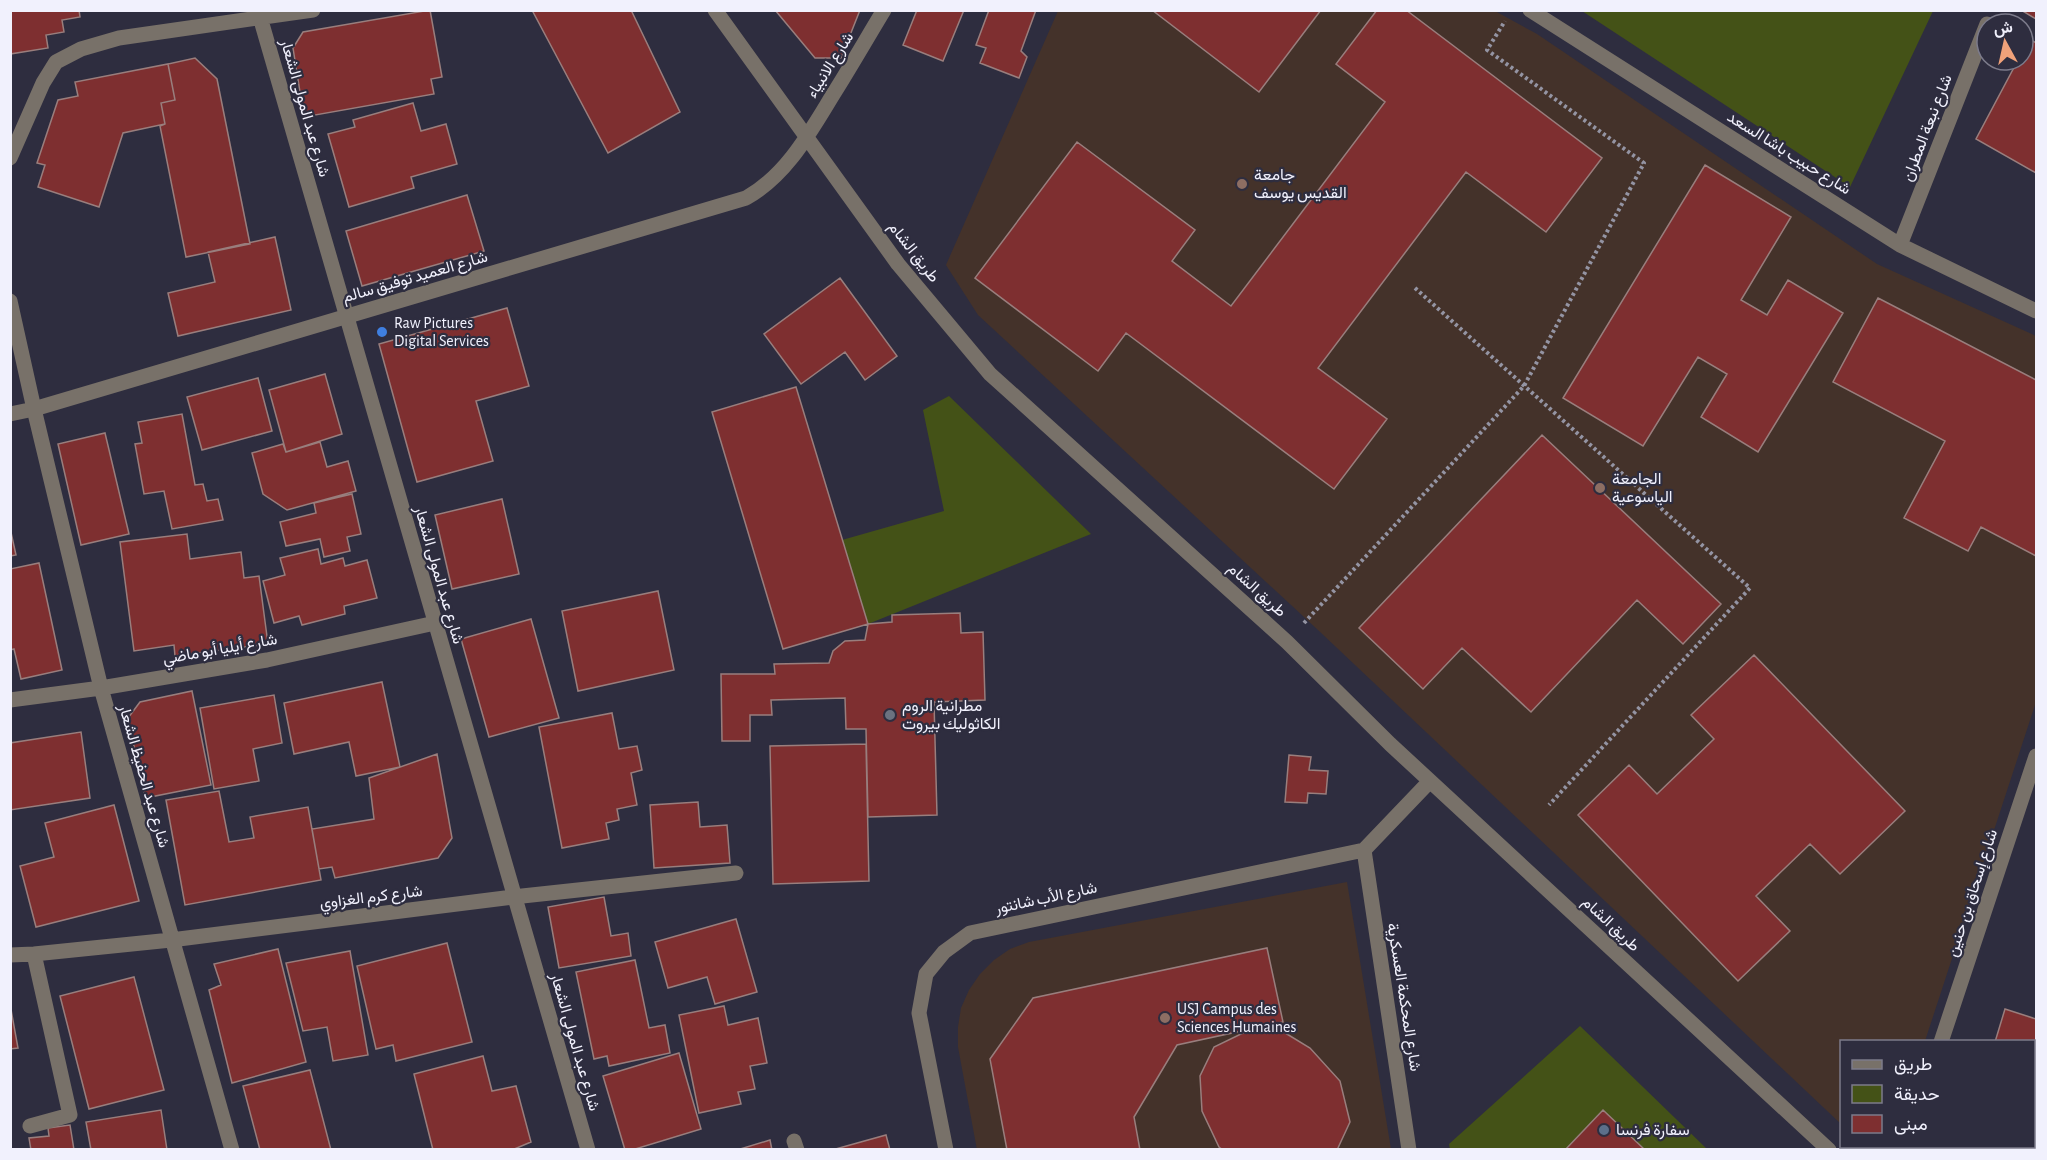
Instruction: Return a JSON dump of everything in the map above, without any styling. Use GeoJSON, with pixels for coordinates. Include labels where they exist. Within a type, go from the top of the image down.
{"type":"FeatureCollection","features":[{"type":"Feature","properties":{"kind":"street"},"geometry":{"type":"LineString","coordinates":[[10,158],[43,83],[56,62],[81,49],[119,38],[259,14],[313,10]]}},
{"type":"Feature","properties":{"kind":"street","name":"طريق الشام"},"geometry":{"type":"LineString","coordinates":[[714,10],[898,264],[990,374],[1287,642],[1430,781],[1829,1149]]}},
{"type":"Feature","properties":{"kind":"street","name":"شارع الانبياء"},"geometry":{"type":"LineString","coordinates":[[806,138],[884,10]]}},
{"type":"Feature","properties":{"kind":"street","name":"شارع حبيب باشا السعد"},"geometry":{"type":"LineString","coordinates":[[1530,10],[1900,245],[2037,311]]}},
{"type":"Feature","properties":{"kind":"street","name":"شارع عبد المولى الشعار"},"geometry":{"type":"LineString","coordinates":[[259,14],[513,897],[588,1149]]}},
{"type":"Feature","properties":{"kind":"street","name":"شارع نبعة المطران"},"geometry":{"type":"LineString","coordinates":[[1900,245],[1975,54]]}},
{"type":"Feature","properties":{"kind":"street","name":"شارع العميد توفيق سالم"},"geometry":{"type":"LineString","coordinates":[[10,414],[34,409],[746,198],[764,188],[780,173],[806,138]]}},
{"type":"Feature","properties":{"kind":"street","name":"شارع عبد الحفيظ الشعار"},"geometry":{"type":"LineString","coordinates":[[10,301],[101,688],[232,1149]]}},
{"type":"Feature","properties":{"kind":"street","name":"شارع أيليا أبو ماضي"},"geometry":{"type":"LineString","coordinates":[[10,700],[101,688],[267,660],[435,624]]}},
{"type":"Feature","properties":{"kind":"street","name":"شارع إسحاق بن حنين"},"geometry":{"type":"LineString","coordinates":[[1941,1040],[2037,756]]}},
{"type":"Feature","properties":{"kind":"street"},"geometry":{"type":"LineString","coordinates":[[1364,850],[1430,781]]}},
{"type":"Feature","properties":{"kind":"street","name":"شارع الأب شانتور"},"geometry":{"type":"LineString","coordinates":[[946,1149],[919,1013],[926,974],[944,952],[970,933],[1364,850]]}},
{"type":"Feature","properties":{"kind":"street","name":"شارع المحكمة العسكرية"},"geometry":{"type":"LineString","coordinates":[[1364,850],[1409,1149]]}},
{"type":"Feature","properties":{"kind":"street","name":"شارع كرم الغزاوي"},"geometry":{"type":"LineString","coordinates":[[10,955],[171,940],[513,897],[736,873]]}},
{"type":"Feature","properties":{"kind":"street"},"geometry":{"type":"LineString","coordinates":[[30,1126],[70,1115],[34,954]]}},
{"type":"Feature","properties":{"kind":"path"},"geometry":{"type":"LineString","coordinates":[[1287,642],[1524,386],[1644,163],[1487,50],[1506,20]]}},
{"type":"Feature","properties":{"kind":"path"},"geometry":{"type":"LineString","coordinates":[[1415,288],[1750,588],[1549,805]]}},
{"type":"Feature","properties":{"kind":"shaded area","name":"الجامعة الياسوعية"},"geometry":{"type":"Polygon","coordinates":[[[1058,11],[1495,11],[1537,34],[1877,264],[2036,336],[2036,702],[1925,1040],[1840,1040],[1840,1123],[1318,630],[978,315],[946,265],[1058,11]]]}},
{"type":"Feature","properties":{"kind":"shaded area","name":"USJ Campus des Sciences Humaines"},"geometry":{"type":"Polygon","coordinates":[[[1347,882],[1391,1149],[977,1150],[958,1047],[958,1027],[961,1008],[969,990],[994,960],[1010,949],[1029,942],[1347,882]]]}},
{"type":"Feature","properties":{"kind":"green space"},"geometry":{"type":"Polygon","coordinates":[[[1582,11],[1933,11],[1850,187],[1582,11]]]}},
{"type":"Feature","properties":{"kind":"green space"},"geometry":{"type":"Polygon","coordinates":[[[949,396],[1091,534],[868,624],[842,540],[944,511],[923,410],[949,396]]]}},
{"type":"Feature","properties":{"kind":"green space"},"geometry":{"type":"Polygon","coordinates":[[[1580,1026],[1707,1149],[1450,1150],[1449,1144],[1580,1026]]]}},
{"type":"Feature","properties":{"kind":"building"},"geometry":{"type":"Polygon","coordinates":[[[10,10],[79,10],[80,17],[62,20],[64,32],[46,35],[48,48],[10,54],[10,10]]]}},
{"type":"Feature","properties":{"kind":"building"},"geometry":{"type":"Polygon","coordinates":[[[430,10],[442,77],[431,79],[434,94],[304,117],[293,48],[303,32],[430,10]]]}},
{"type":"Feature","properties":{"kind":"building"},"geometry":{"type":"Polygon","coordinates":[[[532,10],[631,10],[680,112],[608,153],[532,10]]]}},
{"type":"Feature","properties":{"kind":"building"},"geometry":{"type":"Polygon","coordinates":[[[775,10],[860,10],[841,58],[815,58],[775,10]]]}},
{"type":"Feature","properties":{"kind":"building"},"geometry":{"type":"Polygon","coordinates":[[[917,10],[964,10],[943,61],[903,45],[917,10]]]}},
{"type":"Feature","properties":{"kind":"building"},"geometry":{"type":"Polygon","coordinates":[[[989,10],[1036,10],[1021,51],[1027,57],[1019,78],[980,63],[986,48],[976,45],[989,10]]]}},
{"type":"Feature","properties":{"kind":"building"},"geometry":{"type":"Polygon","coordinates":[[[1152,10],[1321,10],[1259,92],[1152,10]]]}},
{"type":"Feature","properties":{"kind":"building"},"geometry":{"type":"Polygon","coordinates":[[[1377,10],[1406,10],[1602,158],[1546,232],[1466,172],[1318,368],[1387,419],[1334,489],[1126,333],[1098,371],[975,278],[1077,142],[1195,230],[1172,261],[1231,306],[1385,102],[1336,64],[1377,10]]]}},
{"type":"Feature","properties":{"kind":"building"},"geometry":{"type":"Polygon","coordinates":[[[2021,10],[2036,10],[2036,19],[2035,12],[2021,10]]]}},
{"type":"Feature","properties":{"kind":"building"},"geometry":{"type":"Polygon","coordinates":[[[2035,42],[2036,173],[1976,139],[2012,72],[2035,72],[2035,42]]]}},
{"type":"Feature","properties":{"kind":"building"},"geometry":{"type":"Polygon","coordinates":[[[195,58],[217,79],[250,244],[186,257],[160,126],[165,124],[161,103],[175,100],[168,64],[195,58]]]}},
{"type":"Feature","properties":{"kind":"building"},"geometry":{"type":"Polygon","coordinates":[[[168,64],[175,100],[161,103],[165,124],[123,133],[99,207],[38,187],[45,165],[37,163],[58,100],[78,96],[75,82],[168,64]]]}},
{"type":"Feature","properties":{"kind":"building"},"geometry":{"type":"Polygon","coordinates":[[[413,103],[421,131],[446,124],[457,164],[411,177],[414,188],[349,207],[328,134],[355,127],[353,120],[413,103]]]}},
{"type":"Feature","properties":{"kind":"building"},"geometry":{"type":"Polygon","coordinates":[[[1705,165],[1791,217],[1741,300],[1767,315],[1788,280],[1843,313],[1758,452],[1701,417],[1727,374],[1698,357],[1643,446],[1563,398],[1705,165]]]}},
{"type":"Feature","properties":{"kind":"building"},"geometry":{"type":"Polygon","coordinates":[[[467,195],[484,251],[362,286],[346,231],[467,195]]]}},
{"type":"Feature","properties":{"kind":"building"},"geometry":{"type":"Polygon","coordinates":[[[275,237],[291,310],[178,336],[168,293],[215,282],[208,252],[275,237]]]}},
{"type":"Feature","properties":{"kind":"building"},"geometry":{"type":"Polygon","coordinates":[[[840,278],[897,356],[865,380],[845,352],[801,384],[764,334],[840,278]]]}},
{"type":"Feature","properties":{"kind":"building"},"geometry":{"type":"Polygon","coordinates":[[[1878,298],[2036,380],[2036,556],[1981,527],[1968,551],[1904,518],[1945,441],[1833,382],[1878,298]]]}},
{"type":"Feature","properties":{"kind":"building"},"geometry":{"type":"Polygon","coordinates":[[[507,308],[529,386],[476,401],[493,461],[417,482],[379,344],[507,308]]]}},
{"type":"Feature","properties":{"kind":"building"},"geometry":{"type":"Polygon","coordinates":[[[325,374],[342,434],[286,452],[269,390],[325,374]]]}},
{"type":"Feature","properties":{"kind":"building"},"geometry":{"type":"Polygon","coordinates":[[[258,378],[272,431],[202,450],[187,397],[258,378]]]}},
{"type":"Feature","properties":{"kind":"building"},"geometry":{"type":"Polygon","coordinates":[[[796,387],[868,624],[783,649],[712,412],[796,387]]]}},
{"type":"Feature","properties":{"kind":"building"},"geometry":{"type":"Polygon","coordinates":[[[182,414],[195,485],[203,484],[207,501],[218,499],[223,520],[172,529],[164,491],[144,494],[135,444],[142,443],[138,422],[182,414]]]}},
{"type":"Feature","properties":{"kind":"building"},"geometry":{"type":"Polygon","coordinates":[[[105,433],[129,534],[81,545],[58,444],[105,433]]]}},
{"type":"Feature","properties":{"kind":"building"},"geometry":{"type":"Polygon","coordinates":[[[1542,435],[1721,604],[1683,644],[1637,600],[1531,712],[1462,648],[1423,689],[1359,628],[1542,435]]]}},
{"type":"Feature","properties":{"kind":"building"},"geometry":{"type":"Polygon","coordinates":[[[320,442],[327,467],[348,461],[356,491],[287,510],[263,494],[252,453],[283,444],[286,452],[320,442]]]}},
{"type":"Feature","properties":{"kind":"building"},"geometry":{"type":"Polygon","coordinates":[[[352,494],[361,534],[347,537],[350,551],[324,557],[320,539],[286,546],[280,522],[316,513],[314,503],[352,494]]]}},
{"type":"Feature","properties":{"kind":"building"},"geometry":{"type":"Polygon","coordinates":[[[502,499],[519,574],[452,589],[435,515],[502,499]]]}},
{"type":"Feature","properties":{"kind":"building"},"geometry":{"type":"Polygon","coordinates":[[[10,528],[16,555],[10,556],[10,528]]]}},
{"type":"Feature","properties":{"kind":"building"},"geometry":{"type":"Polygon","coordinates":[[[187,534],[190,559],[241,552],[244,578],[259,576],[268,644],[175,656],[174,645],[134,651],[120,542],[187,534]]]}},
{"type":"Feature","properties":{"kind":"building"},"geometry":{"type":"Polygon","coordinates":[[[318,549],[321,564],[343,558],[345,566],[367,560],[377,598],[344,606],[345,614],[302,625],[299,616],[274,623],[263,581],[285,575],[280,558],[318,549]]]}},
{"type":"Feature","properties":{"kind":"building"},"geometry":{"type":"Polygon","coordinates":[[[39,563],[62,670],[21,679],[14,649],[10,650],[10,569],[39,563]]]}},
{"type":"Feature","properties":{"kind":"building"},"geometry":{"type":"Polygon","coordinates":[[[658,591],[674,670],[578,691],[562,611],[658,591]]]}},
{"type":"Feature","properties":{"kind":"building","name":"مطرانية الروم الكاثوليك بيروت"},"geometry":{"type":"Polygon","coordinates":[[[960,613],[961,633],[983,632],[985,700],[934,702],[937,815],[868,817],[866,729],[846,729],[845,698],[771,700],[772,715],[750,715],[750,741],[722,741],[721,674],[775,674],[774,664],[829,663],[833,651],[845,641],[865,640],[868,624],[892,622],[892,615],[960,613]]]}},
{"type":"Feature","properties":{"kind":"building"},"geometry":{"type":"Polygon","coordinates":[[[531,619],[559,718],[489,737],[461,639],[531,619]]]}},
{"type":"Feature","properties":{"kind":"building"},"geometry":{"type":"Polygon","coordinates":[[[1754,655],[1905,811],[1840,874],[1810,844],[1756,896],[1790,931],[1738,981],[1578,815],[1629,765],[1657,794],[1714,739],[1691,715],[1754,655]]]}},
{"type":"Feature","properties":{"kind":"building"},"geometry":{"type":"Polygon","coordinates":[[[382,682],[400,767],[356,776],[349,742],[294,754],[284,703],[382,682]]]}},
{"type":"Feature","properties":{"kind":"building"},"geometry":{"type":"Polygon","coordinates":[[[192,691],[211,785],[145,798],[128,718],[140,702],[192,691]]]}},
{"type":"Feature","properties":{"kind":"building"},"geometry":{"type":"Polygon","coordinates":[[[274,695],[282,743],[253,749],[259,781],[214,789],[200,708],[274,695]]]}},
{"type":"Feature","properties":{"kind":"building"},"geometry":{"type":"Polygon","coordinates":[[[612,713],[619,749],[637,746],[642,770],[631,773],[637,805],[617,809],[619,820],[606,823],[609,839],[562,848],[539,727],[612,713]]]}},
{"type":"Feature","properties":{"kind":"building"},"geometry":{"type":"Polygon","coordinates":[[[81,732],[90,798],[10,810],[10,743],[81,732]]]}},
{"type":"Feature","properties":{"kind":"building"},"geometry":{"type":"Polygon","coordinates":[[[866,744],[869,881],[773,884],[770,746],[866,744]]]}},
{"type":"Feature","properties":{"kind":"building"},"geometry":{"type":"Polygon","coordinates":[[[437,754],[452,838],[438,858],[335,878],[332,867],[319,869],[312,829],[374,819],[369,778],[437,754]]]}},
{"type":"Feature","properties":{"kind":"building"},"geometry":{"type":"Polygon","coordinates":[[[1289,755],[1311,757],[1309,770],[1328,771],[1326,794],[1308,793],[1307,803],[1285,802],[1289,755]]]}},
{"type":"Feature","properties":{"kind":"building"},"geometry":{"type":"Polygon","coordinates":[[[219,791],[229,842],[254,838],[250,817],[308,807],[321,880],[185,905],[166,800],[219,791]]]}},
{"type":"Feature","properties":{"kind":"building"},"geometry":{"type":"Polygon","coordinates":[[[698,802],[700,827],[727,825],[730,863],[654,868],[650,805],[698,802]]]}},
{"type":"Feature","properties":{"kind":"building"},"geometry":{"type":"Polygon","coordinates":[[[114,805],[139,901],[36,927],[20,866],[54,857],[45,823],[114,805]]]}},
{"type":"Feature","properties":{"kind":"building"},"geometry":{"type":"Polygon","coordinates":[[[604,897],[611,936],[628,933],[631,956],[559,968],[548,907],[604,897]]]}},
{"type":"Feature","properties":{"kind":"building"},"geometry":{"type":"Polygon","coordinates":[[[736,919],[757,992],[715,1004],[707,977],[668,988],[655,942],[736,919]]]}},
{"type":"Feature","properties":{"kind":"building"},"geometry":{"type":"Polygon","coordinates":[[[447,943],[472,1042],[396,1061],[393,1045],[376,1049],[357,966],[447,943]]]}},
{"type":"Feature","properties":{"kind":"building"},"geometry":{"type":"Polygon","coordinates":[[[1267,948],[1283,1022],[1177,1045],[1134,1117],[1140,1150],[1007,1150],[990,1059],[1033,998],[1267,948]]]}},
{"type":"Feature","properties":{"kind":"building"},"geometry":{"type":"Polygon","coordinates":[[[278,949],[306,1062],[232,1083],[209,990],[221,985],[214,964],[278,949]]]}},
{"type":"Feature","properties":{"kind":"building"},"geometry":{"type":"Polygon","coordinates":[[[350,951],[368,1055],[333,1061],[327,1027],[303,1031],[286,963],[350,951]]]}},
{"type":"Feature","properties":{"kind":"building"},"geometry":{"type":"Polygon","coordinates":[[[635,960],[649,1028],[665,1025],[670,1053],[609,1066],[607,1056],[594,1059],[576,972],[635,960]]]}},
{"type":"Feature","properties":{"kind":"building"},"geometry":{"type":"Polygon","coordinates":[[[134,977],[164,1090],[89,1109],[60,996],[134,977]]]}},
{"type":"Feature","properties":{"kind":"building"},"geometry":{"type":"Polygon","coordinates":[[[10,1004],[18,1048],[10,1049],[10,1004]]]}},
{"type":"Feature","properties":{"kind":"building"},"geometry":{"type":"Polygon","coordinates":[[[724,1006],[728,1025],[758,1018],[767,1063],[750,1066],[755,1089],[738,1092],[741,1104],[699,1113],[679,1015],[724,1006]]]}},
{"type":"Feature","properties":{"kind":"building"},"geometry":{"type":"Polygon","coordinates":[[[2005,1009],[2036,1019],[2035,1112],[2035,1040],[1996,1040],[2005,1009]]]}},
{"type":"Feature","properties":{"kind":"building"},"geometry":{"type":"Polygon","coordinates":[[[1282,1031],[1310,1048],[1340,1081],[1350,1122],[1337,1150],[1223,1150],[1219,1147],[1202,1111],[1200,1076],[1214,1047],[1245,1032],[1282,1031]]]}},
{"type":"Feature","properties":{"kind":"building"},"geometry":{"type":"Polygon","coordinates":[[[679,1053],[701,1129],[632,1150],[625,1150],[603,1076],[679,1053]]]}},
{"type":"Feature","properties":{"kind":"building"},"geometry":{"type":"Polygon","coordinates":[[[483,1056],[492,1091],[516,1086],[531,1142],[512,1150],[433,1150],[414,1074],[483,1056]]]}},
{"type":"Feature","properties":{"kind":"building"},"geometry":{"type":"Polygon","coordinates":[[[310,1070],[331,1150],[260,1150],[243,1086],[310,1070]]]}},
{"type":"Feature","properties":{"kind":"building"},"geometry":{"type":"Polygon","coordinates":[[[161,1110],[167,1150],[91,1150],[86,1122],[161,1110]]]}},
{"type":"Feature","properties":{"kind":"building","name":"سفارة فرنسا"},"geometry":{"type":"Polygon","coordinates":[[[1603,1110],[1645,1150],[1565,1150],[1603,1110]]]}},
{"type":"Feature","properties":{"kind":"building"},"geometry":{"type":"Polygon","coordinates":[[[70,1125],[74,1150],[31,1150],[29,1138],[49,1136],[48,1128],[70,1125]]]}},
{"type":"Feature","properties":{"kind":"building"},"geometry":{"type":"Polygon","coordinates":[[[886,1135],[890,1150],[832,1150],[886,1135]]]}},
{"type":"Feature","properties":{"kind":"building"},"geometry":{"type":"Polygon","coordinates":[[[770,1140],[772,1150],[737,1150],[770,1140]]]}},
{"type":"Feature","properties":{"kind":"place","name":"جامعة القديس يوسف"},"geometry":{"type":"Point","coordinates":[1242,184]}},
{"type":"Feature","properties":{"kind":"place","name":"Raw Pictures Digital Services"},"geometry":{"type":"Point","coordinates":[382,332]}},
{"type":"Feature","properties":{"kind":"place","name":"الجامعة الياسوعية"},"geometry":{"type":"Point","coordinates":[1600,488]}},
{"type":"Feature","properties":{"kind":"place","name":"مطرانية الروم الكاثوليك بيروت"},"geometry":{"type":"Point","coordinates":[890,715]}},
{"type":"Feature","properties":{"kind":"place","name":"USJ Campus des Sciences Humaines"},"geometry":{"type":"Point","coordinates":[1165,1018]}},
{"type":"Feature","properties":{"kind":"place","name":"سفارة فرنسا"},"geometry":{"type":"Point","coordinates":[1604,1130]}}]}
